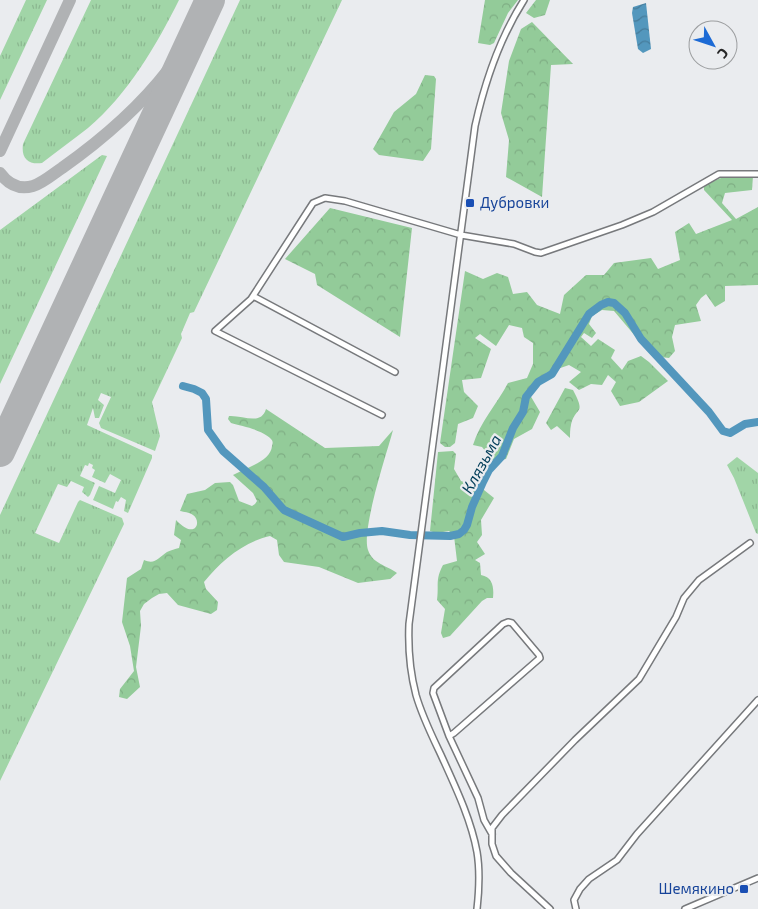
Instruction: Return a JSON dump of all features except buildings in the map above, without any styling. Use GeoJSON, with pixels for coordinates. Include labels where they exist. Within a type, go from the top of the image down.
{"type":"FeatureCollection","features":[{"type":"Feature","properties":{"kind":"street"},"geometry":{"type":"LineString","coordinates":[[477,909],[477,852],[470,827],[451,778],[416,696],[410,664],[409,624],[421,522],[475,126],[500,43],[524,0]]}},
{"type":"Feature","properties":{"kind":"street"},"geometry":{"type":"LineString","coordinates":[[382,415],[215,331],[253,296],[313,203],[325,198],[345,201],[461,234],[514,244],[541,253],[622,225],[653,212],[719,174],[758,174]]}},
{"type":"Feature","properties":{"kind":"street"},"geometry":{"type":"LineString","coordinates":[[253,296],[395,372]]}},
{"type":"Feature","properties":{"kind":"street"},"geometry":{"type":"LineString","coordinates":[[550,909],[511,873],[496,856],[492,844],[492,828],[502,815],[575,740],[639,678],[676,617],[684,598],[698,580],[750,543]]}},
{"type":"Feature","properties":{"kind":"street"},"geometry":{"type":"LineString","coordinates":[[449,736],[538,661],[539,655],[512,623],[503,624],[434,688],[433,693],[449,736],[478,798],[484,820],[492,835]]}},
{"type":"Feature","properties":{"kind":"street"},"geometry":{"type":"LineString","coordinates":[[576,909],[574,900],[580,889],[590,878],[617,860],[637,834],[758,700]]}},
{"type":"Feature","properties":{"kind":"street"},"geometry":{"type":"LineString","coordinates":[[685,909],[758,878]]}},
{"type":"Feature","properties":{"kind":"green space"},"geometry":{"type":"Polygon","coordinates":[[[26,0],[47,0],[0,100],[0,56],[26,0]]]}},
{"type":"Feature","properties":{"kind":"green space"},"geometry":{"type":"Polygon","coordinates":[[[91,0],[179,0],[151,52],[116,100],[88,128],[42,163],[29,162],[24,157],[23,144],[91,0]]]}},
{"type":"Feature","properties":{"kind":"green space"},"geometry":{"type":"Polygon","coordinates":[[[240,0],[342,0],[194,312],[190,313],[181,334],[182,338],[152,402],[160,436],[155,451],[101,428],[99,423],[111,397],[101,393],[98,400],[104,405],[99,418],[95,418],[93,408],[87,425],[152,455],[128,513],[124,511],[126,500],[121,497],[118,502],[116,501],[113,509],[93,500],[99,486],[115,493],[121,480],[110,474],[105,483],[92,477],[95,470],[92,468],[93,465],[89,463],[88,466],[85,465],[80,476],[95,483],[90,495],[88,497],[82,492],[84,487],[71,481],[67,487],[58,484],[35,533],[59,543],[80,500],[122,518],[124,524],[0,781],[0,515],[240,0]]]}},
{"type":"Feature","properties":{"kind":"green space"},"geometry":{"type":"Polygon","coordinates":[[[485,0],[518,0],[508,13],[494,43],[490,45],[478,43],[485,0]]]}},
{"type":"Feature","properties":{"kind":"green space"},"geometry":{"type":"Polygon","coordinates":[[[536,0],[550,0],[545,15],[534,18],[526,13],[536,0]]]}},
{"type":"Feature","properties":{"kind":"green space"},"geometry":{"type":"Polygon","coordinates":[[[532,22],[573,64],[551,65],[542,197],[506,177],[509,140],[501,113],[509,61],[521,29],[532,22]]]}},
{"type":"Feature","properties":{"kind":"green space"},"geometry":{"type":"Polygon","coordinates":[[[425,75],[434,76],[436,79],[431,149],[423,161],[379,155],[373,149],[394,112],[416,94],[425,75]]]}},
{"type":"Feature","properties":{"kind":"green space"},"geometry":{"type":"Polygon","coordinates":[[[102,155],[107,156],[0,384],[0,230],[102,155]]]}},
{"type":"Feature","properties":{"kind":"green space"},"geometry":{"type":"Polygon","coordinates":[[[753,176],[752,190],[725,193],[722,203],[736,219],[758,207],[758,285],[725,286],[725,301],[715,307],[706,294],[701,298],[696,305],[701,321],[675,325],[672,337],[675,351],[669,358],[652,356],[614,311],[602,310],[592,316],[589,324],[596,333],[592,338],[584,333],[581,337],[591,346],[598,339],[615,350],[611,358],[622,370],[628,361],[641,356],[668,381],[639,402],[620,406],[611,391],[616,382],[608,375],[602,385],[591,384],[579,390],[569,382],[581,372],[569,365],[546,373],[530,395],[540,412],[532,429],[514,439],[506,459],[493,461],[482,447],[473,445],[476,437],[508,383],[527,378],[533,364],[533,343],[524,337],[522,328],[509,325],[496,346],[480,334],[475,338],[491,349],[481,378],[462,380],[464,392],[478,406],[473,418],[458,424],[455,443],[450,447],[445,447],[440,443],[465,271],[483,279],[497,273],[508,277],[513,294],[527,292],[537,305],[560,314],[564,295],[586,275],[604,275],[614,263],[651,258],[658,269],[680,260],[675,232],[689,223],[696,234],[732,220],[704,190],[704,185],[721,178],[753,176]]]}},
{"type":"Feature","properties":{"kind":"green space"},"geometry":{"type":"Polygon","coordinates":[[[330,208],[412,228],[400,337],[317,285],[315,274],[285,259],[330,208]]]}},
{"type":"Feature","properties":{"kind":"green space"},"geometry":{"type":"Polygon","coordinates":[[[565,388],[573,390],[580,407],[570,428],[570,438],[557,426],[551,430],[546,423],[565,388]]]}},
{"type":"Feature","properties":{"kind":"green space"},"geometry":{"type":"Polygon","coordinates":[[[266,409],[325,448],[379,446],[393,430],[371,509],[367,540],[370,555],[380,564],[397,573],[390,579],[358,583],[319,567],[284,562],[279,555],[277,540],[270,536],[251,543],[233,553],[204,582],[206,589],[218,602],[217,610],[211,614],[178,605],[167,593],[159,594],[144,604],[140,611],[141,626],[136,667],[140,687],[127,699],[119,697],[120,689],[134,671],[130,646],[122,622],[127,578],[141,569],[144,560],[154,561],[167,552],[179,548],[181,540],[174,535],[176,520],[188,529],[195,528],[197,525],[196,518],[190,513],[180,511],[187,494],[205,490],[215,483],[230,482],[239,501],[252,506],[255,504],[257,501],[253,493],[233,475],[263,460],[271,451],[273,444],[271,439],[263,433],[231,423],[228,419],[229,416],[260,417],[266,409]]]}},
{"type":"Feature","properties":{"kind":"green space"},"geometry":{"type":"Polygon","coordinates":[[[453,451],[456,454],[454,469],[461,481],[484,490],[494,498],[481,520],[482,535],[477,542],[485,554],[475,560],[480,563],[481,575],[488,578],[493,587],[493,598],[487,598],[482,601],[450,636],[443,638],[441,633],[445,609],[437,600],[438,578],[443,565],[457,561],[454,536],[449,531],[436,533],[430,531],[438,452],[453,451]]]}},
{"type":"Feature","properties":{"kind":"green space"},"geometry":{"type":"Polygon","coordinates":[[[737,457],[758,473],[758,534],[727,465],[737,457]]]}},
{"type":"Feature","properties":{"kind":"water"},"geometry":{"type":"Polygon","coordinates":[[[646,3],[651,49],[643,53],[638,49],[632,13],[633,7],[646,3]]]}},
{"type":"Feature","properties":{"kind":"waterway","name":"Клязьма"},"geometry":{"type":"LineString","coordinates":[[183,386],[202,393],[206,399],[208,430],[223,451],[264,487],[284,510],[343,537],[382,531],[410,535],[450,536],[459,534],[464,530],[483,482],[489,470],[502,456],[513,428],[523,412],[526,397],[538,382],[552,374],[589,314],[608,302],[614,303],[625,313],[641,339],[709,412],[723,431],[730,433],[745,424],[758,422]]}},
{"type":"Feature","properties":{"kind":"taxiway"},"geometry":{"type":"LineString","coordinates":[[0,151],[70,0]]}},
{"type":"Feature","properties":{"kind":"taxiway"},"geometry":{"type":"LineString","coordinates":[[0,173],[19,187],[33,186],[48,178],[92,146],[133,110],[157,83],[179,56],[204,14]]}},
{"type":"Feature","properties":{"kind":"runway"},"geometry":{"type":"LineString","coordinates":[[0,452],[210,0]]}},
{"type":"Feature","properties":{"kind":"place","name":"Дубровки"},"geometry":{"type":"Point","coordinates":[470,203]}},
{"type":"Feature","properties":{"kind":"place","name":"Шемякино"},"geometry":{"type":"Point","coordinates":[744,889]}}]}
